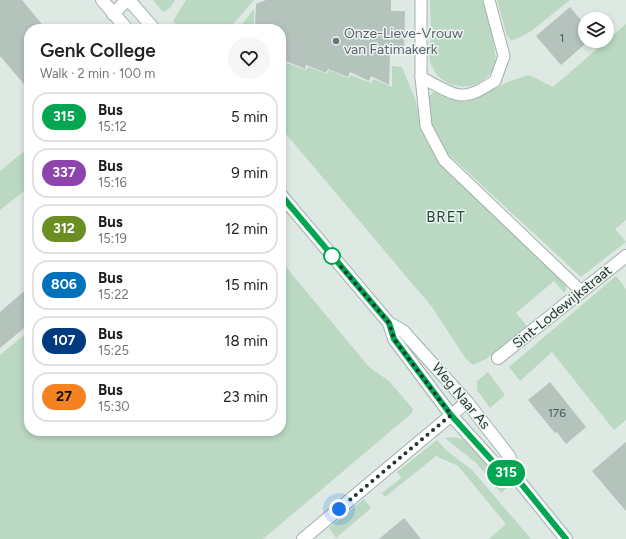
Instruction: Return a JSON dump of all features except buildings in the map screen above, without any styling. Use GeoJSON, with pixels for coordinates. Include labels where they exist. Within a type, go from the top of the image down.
{"type":"FeatureCollection","features":[{"type":"Feature","properties":{"kind":"main road"},"geometry":{"type":"LineString","coordinates":[[102,0],[122,24]]}},
{"type":"Feature","properties":{"kind":"main road"},"geometry":{"type":"LineString","coordinates":[[113,14],[128,0],[150,24]]}},
{"type":"Feature","properties":{"kind":"main road","name":"Weg Naar As"},"geometry":{"type":"LineString","coordinates":[[286,201],[389,323],[403,331],[467,402],[509,456],[519,481]]}},
{"type":"Feature","properties":{"kind":"main road","name":"Sint-Lodewijkstraat"},"geometry":{"type":"LineString","coordinates":[[498,358],[626,256]]}},
{"type":"Feature","properties":{"kind":"main road","name":"Weg Naar As"},"geometry":{"type":"LineString","coordinates":[[389,323],[394,339],[451,415],[497,466],[519,481],[566,539]]}},
{"type":"Feature","properties":{"kind":"main road"},"geometry":{"type":"LineString","coordinates":[[303,539],[467,402]]}},
{"type":"Feature","properties":{"kind":"lane"},"geometry":{"type":"LineString","coordinates":[[421,0],[421,77],[426,126],[444,160],[582,292]]}},
{"type":"Feature","properties":{"kind":"lane"},"geometry":{"type":"LineString","coordinates":[[421,77],[460,95],[476,92],[495,81],[504,56],[489,0]]}},
{"type":"Feature","properties":{"kind":"green space"},"geometry":{"type":"Polygon","coordinates":[[[153,0],[175,0],[170,8],[163,12],[153,0]]]}},
{"type":"Feature","properties":{"kind":"green space"},"geometry":{"type":"Polygon","coordinates":[[[186,0],[254,0],[233,24],[176,24],[173,21],[186,0]]]}},
{"type":"Feature","properties":{"kind":"green space"},"geometry":{"type":"Polygon","coordinates":[[[430,0],[482,0],[492,34],[496,61],[495,66],[489,76],[470,86],[460,86],[450,84],[442,79],[435,71],[429,58],[431,31],[430,0]]]}},
{"type":"Feature","properties":{"kind":"green space"},"geometry":{"type":"Polygon","coordinates":[[[497,0],[570,0],[530,32],[512,41],[507,36],[497,0]]]}},
{"type":"Feature","properties":{"kind":"green space"},"geometry":{"type":"Polygon","coordinates":[[[254,9],[254,24],[242,24],[254,9]]]}},
{"type":"Feature","properties":{"kind":"green space"},"geometry":{"type":"Polygon","coordinates":[[[626,24],[626,220],[615,229],[626,242],[581,277],[447,153],[432,127],[427,98],[435,91],[441,95],[465,102],[510,81],[529,75],[553,87],[598,48],[614,48],[614,34],[626,24]]]}},
{"type":"Feature","properties":{"kind":"green space"},"geometry":{"type":"Polygon","coordinates":[[[287,63],[306,70],[308,67],[327,74],[329,70],[348,78],[351,75],[371,83],[373,79],[392,87],[392,66],[402,67],[415,99],[425,138],[437,158],[565,281],[566,289],[564,293],[554,281],[516,313],[527,326],[486,359],[473,365],[466,359],[432,307],[286,134],[287,63]]]}},
{"type":"Feature","properties":{"kind":"green space"},"geometry":{"type":"Polygon","coordinates":[[[23,152],[24,153],[24,191],[0,210],[0,171],[23,152]]]}},
{"type":"Feature","properties":{"kind":"green space"},"geometry":{"type":"Polygon","coordinates":[[[286,267],[369,367],[389,381],[413,409],[412,413],[263,539],[0,539],[0,355],[24,335],[24,436],[286,436],[286,267]]]}},
{"type":"Feature","properties":{"kind":"green space"},"geometry":{"type":"Polygon","coordinates":[[[616,276],[626,289],[626,420],[614,430],[552,352],[520,381],[509,367],[616,276]]]}},
{"type":"Feature","properties":{"kind":"green space"},"geometry":{"type":"Polygon","coordinates":[[[488,372],[505,395],[490,408],[477,390],[477,381],[488,372]]]}},
{"type":"Feature","properties":{"kind":"green space"},"geometry":{"type":"Polygon","coordinates":[[[454,437],[462,439],[468,443],[508,487],[501,493],[476,463],[445,438],[454,437]]]}},
{"type":"Feature","properties":{"kind":"green space"},"geometry":{"type":"Polygon","coordinates":[[[437,440],[447,451],[472,470],[531,539],[489,539],[506,524],[458,466],[436,456],[385,497],[382,493],[401,478],[397,472],[437,440]]]}},
{"type":"Feature","properties":{"kind":"green space"},"geometry":{"type":"Polygon","coordinates":[[[364,499],[371,508],[336,538],[329,528],[364,499]]]}},
{"type":"Feature","properties":{"kind":"bus line","name":"315"},"geometry":{"type":"LineString","coordinates":[[286,201],[389,323],[394,339],[451,415],[497,466],[519,481],[566,539]]}},
{"type":"Feature","properties":{"kind":"place","name":"Onze-Lieve-Vrouw van Fatimakerk"},"geometry":{"type":"Point","coordinates":[336,41]}},
{"type":"Feature","properties":{"kind":"district","name":"BRET"},"geometry":{"type":"Point","coordinates":[446,217]}},
{"type":"Feature","properties":{"kind":"route"},"geometry":{"type":"LineString","coordinates":[[332,256],[389,323],[394,339],[451,415],[339,509]]}}]}
